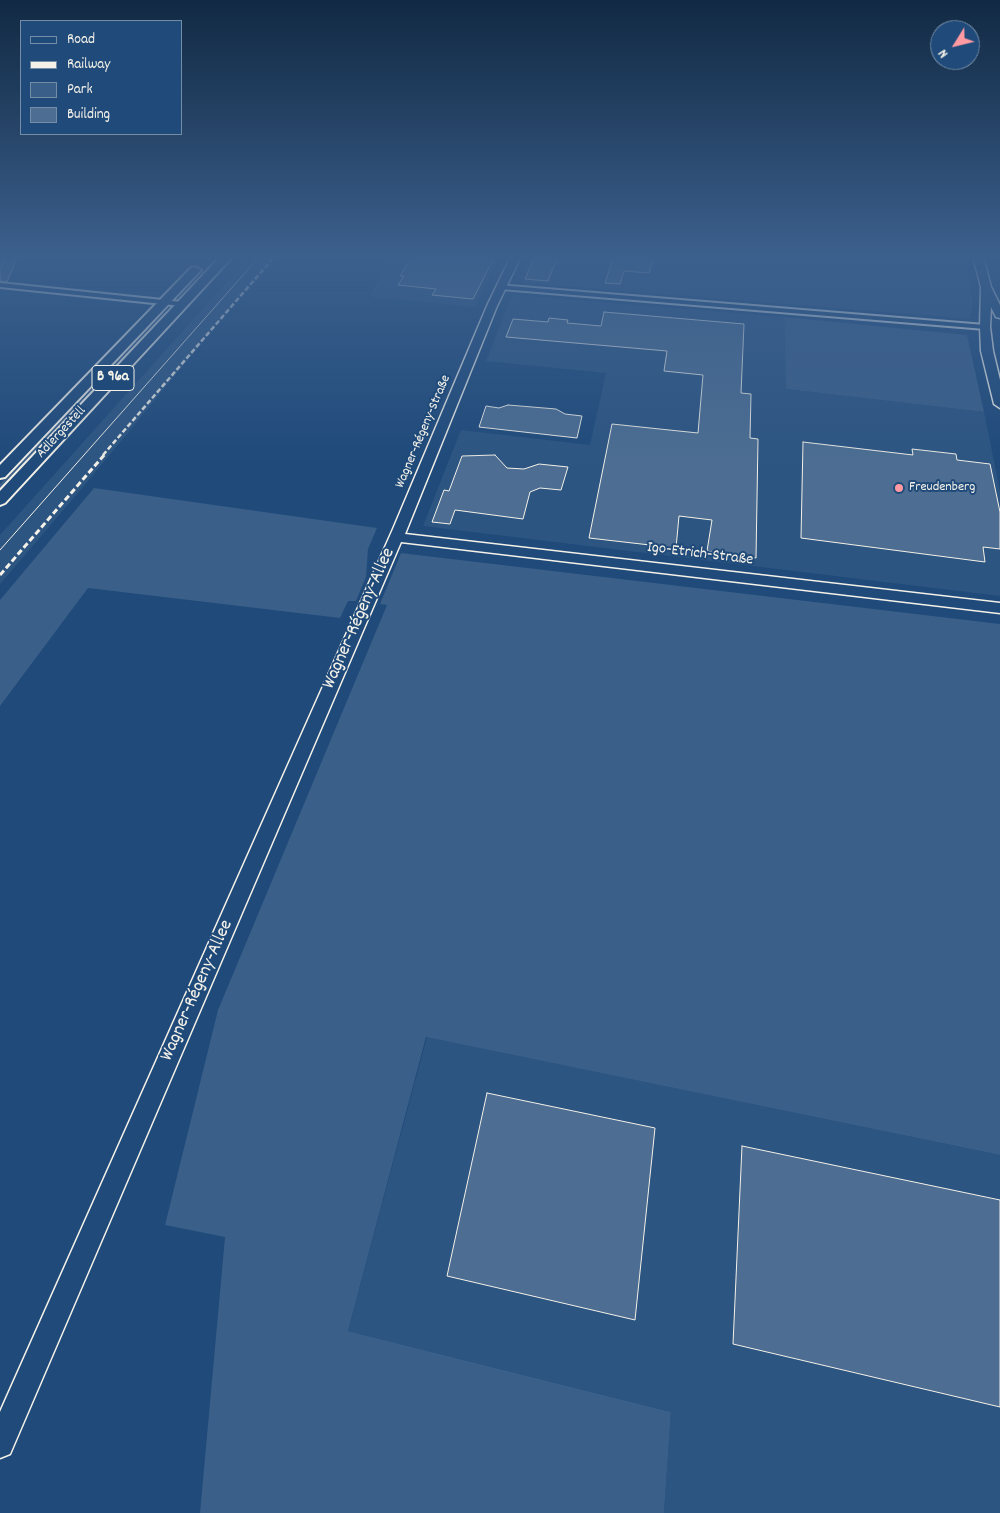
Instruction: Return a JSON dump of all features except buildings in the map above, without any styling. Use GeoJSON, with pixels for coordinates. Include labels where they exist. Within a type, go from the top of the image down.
{"type":"FeatureCollection","features":[{"type":"Feature","properties":{"kind":"main road","name":"Adlergestell"},"geometry":{"type":"LineString","coordinates":[[3,468],[140,327]]}},
{"type":"Feature","properties":{"kind":"main road","name":"Adlergestell"},"geometry":{"type":"LineString","coordinates":[[0,500],[161,327]]}},
{"type":"Feature","properties":{"kind":"street","name":"Wagner-Régeny-Straße"},"geometry":{"type":"LineString","coordinates":[[396,537],[484,327]]}},
{"type":"Feature","properties":{"kind":"street"},"geometry":{"type":"LineString","coordinates":[[980,327],[1000,329]]}},
{"type":"Feature","properties":{"kind":"street"},"geometry":{"type":"LineString","coordinates":[[985,327],[987,351],[1000,404]]}},
{"type":"Feature","properties":{"kind":"street","name":"Igo-Etrich-Straße"},"geometry":{"type":"LineString","coordinates":[[396,537],[1000,608]]}},
{"type":"Feature","properties":{"kind":"street","name":"Wagner-Régeny-Allee"},"geometry":{"type":"LineString","coordinates":[[0,1444],[396,537]]}},
{"type":"Feature","properties":{"kind":"shaded area"},"geometry":{"type":"Polygon","coordinates":[[[187,327],[215,327],[0,584],[0,535],[187,327]]]}},
{"type":"Feature","properties":{"kind":"shaded area"},"geometry":{"type":"Polygon","coordinates":[[[500,327],[784,327],[786,389],[984,412],[1000,491],[1000,596],[423,526],[461,430],[590,445],[606,373],[486,361],[500,327]]]}},
{"type":"Feature","properties":{"kind":"shaded area"},"geometry":{"type":"Polygon","coordinates":[[[427,1037],[1000,1155],[1000,1513],[664,1513],[671,1412],[348,1331],[427,1037]]]}},
{"type":"Feature","properties":{"kind":"green space"},"geometry":{"type":"Polygon","coordinates":[[[149,327],[152,327],[142,341],[2,491],[0,491],[0,484],[149,327]]]}},
{"type":"Feature","properties":{"kind":"green space"},"geometry":{"type":"Polygon","coordinates":[[[784,327],[882,327],[967,335],[984,412],[786,389],[784,327]]]}},
{"type":"Feature","properties":{"kind":"green space"},"geometry":{"type":"Polygon","coordinates":[[[94,488],[377,528],[368,549],[366,577],[356,601],[348,601],[340,618],[88,588],[0,706],[0,600],[94,488]]]}},
{"type":"Feature","properties":{"kind":"green space"},"geometry":{"type":"Polygon","coordinates":[[[401,553],[1000,624],[1000,1155],[426,1037],[348,1331],[671,1412],[664,1513],[200,1513],[225,1237],[165,1225],[218,1010],[387,605],[380,604],[401,553]]]}},
{"type":"Feature","properties":{"kind":"tram line"},"geometry":{"type":"LineString","coordinates":[[0,550],[198,327]]}},
{"type":"Feature","properties":{"kind":"railway"},"geometry":{"type":"LineString","coordinates":[[103,455],[214,327]]}},
{"type":"Feature","properties":{"kind":"railway"},"geometry":{"type":"LineString","coordinates":[[0,575],[105,454]]}},
{"type":"Feature","properties":{"kind":"place","name":"Freudenberg"},"geometry":{"type":"Point","coordinates":[899,488]}}]}
